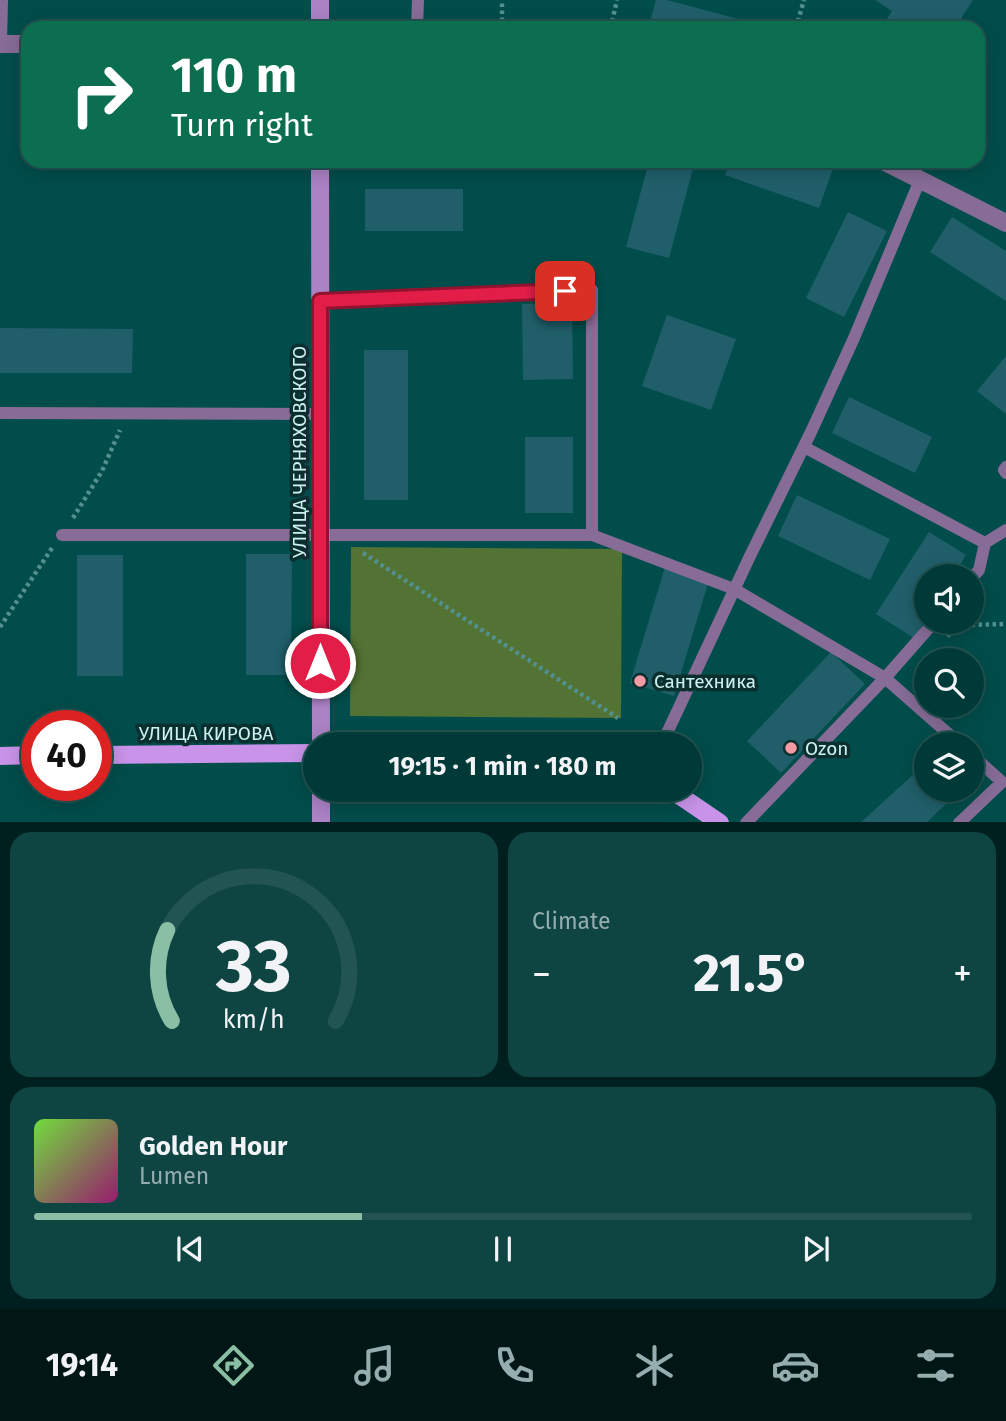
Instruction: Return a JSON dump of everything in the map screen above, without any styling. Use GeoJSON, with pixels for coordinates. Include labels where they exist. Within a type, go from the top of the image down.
{"type":"FeatureCollection","features":[{"type":"Feature","properties":{"kind":"main road","name":"УЛИЦА КИРОВА"},"geometry":{"type":"LineString","coordinates":[[112,755],[303,753]]}},
{"type":"Feature","properties":{"kind":"main road"},"geometry":{"type":"LineString","coordinates":[[0,756],[21,755]]}},
{"type":"Feature","properties":{"kind":"main road"},"geometry":{"type":"LineString","coordinates":[[690,802],[720,822]]}},
{"type":"Feature","properties":{"kind":"street"},"geometry":{"type":"LineString","coordinates":[[320,0],[320,21]]}},
{"type":"Feature","properties":{"kind":"street"},"geometry":{"type":"LineString","coordinates":[[0,44],[21,44]]}},
{"type":"Feature","properties":{"kind":"street","name":"УЛИЦА ЧЕРНЯХОВСКОГО"},"geometry":{"type":"LineString","coordinates":[[320,168],[320,414],[329,536],[321,732]]}},
{"type":"Feature","properties":{"kind":"street"},"geometry":{"type":"LineString","coordinates":[[897,168],[1006,223]]}},
{"type":"Feature","properties":{"kind":"street"},"geometry":{"type":"LineString","coordinates":[[320,802],[320,822]]}},
{"type":"Feature","properties":{"kind":"lane"},"geometry":{"type":"LineString","coordinates":[[0,44],[2,0]]}},
{"type":"Feature","properties":{"kind":"lane"},"geometry":{"type":"LineString","coordinates":[[418,0],[418,21]]}},
{"type":"Feature","properties":{"kind":"lane"},"geometry":{"type":"LineString","coordinates":[[667,732],[854,338],[920,180]]}},
{"type":"Feature","properties":{"kind":"lane"},"geometry":{"type":"LineString","coordinates":[[320,301],[592,290],[592,535]]}},
{"type":"Feature","properties":{"kind":"lane"},"geometry":{"type":"LineString","coordinates":[[0,413],[320,414]]}},
{"type":"Feature","properties":{"kind":"lane"},"geometry":{"type":"LineString","coordinates":[[804,447],[985,543]]}},
{"type":"Feature","properties":{"kind":"lane"},"geometry":{"type":"LineString","coordinates":[[1006,467],[1006,473]]}},
{"type":"Feature","properties":{"kind":"lane"},"geometry":{"type":"LineString","coordinates":[[980,564],[985,543],[1006,530]]}},
{"type":"Feature","properties":{"kind":"lane"},"geometry":{"type":"LineString","coordinates":[[62,535],[592,535],[734,589],[885,678],[946,732]]}},
{"type":"Feature","properties":{"kind":"lane"},"geometry":{"type":"LineString","coordinates":[[746,822],[885,678],[924,634]]}},
{"type":"Feature","properties":{"kind":"lane"},"geometry":{"type":"LineString","coordinates":[[984,766],[1002,782],[984,799]]}},
{"type":"Feature","properties":{"kind":"lane"},"geometry":{"type":"LineString","coordinates":[[959,822],[980,802]]}},
{"type":"Feature","properties":{"kind":"path"},"geometry":{"type":"LineString","coordinates":[[502,0],[502,21]]}},
{"type":"Feature","properties":{"kind":"path"},"geometry":{"type":"LineString","coordinates":[[612,21],[617,0]]}},
{"type":"Feature","properties":{"kind":"path"},"geometry":{"type":"LineString","coordinates":[[798,21],[804,0]]}},
{"type":"Feature","properties":{"kind":"path"},"geometry":{"type":"LineString","coordinates":[[329,536],[618,718]]}},
{"type":"Feature","properties":{"kind":"path"},"geometry":{"type":"LineString","coordinates":[[945,638],[964,625],[1006,624]]}},
{"type":"Feature","properties":{"kind":"green space"},"geometry":{"type":"Polygon","coordinates":[[[351,547],[622,549],[621,718],[350,716],[351,547]]]}},
{"type":"Feature","properties":{"kind":"building"},"geometry":{"type":"Polygon","coordinates":[[[656,0],[667,0],[746,21],[650,21],[656,0]]]}},
{"type":"Feature","properties":{"kind":"building"},"geometry":{"type":"Polygon","coordinates":[[[875,0],[973,0],[960,21],[886,21],[892,11],[875,0]]]}},
{"type":"Feature","properties":{"kind":"building"},"geometry":{"type":"Polygon","coordinates":[[[647,168],[693,168],[669,258],[626,247],[647,168]]]}},
{"type":"Feature","properties":{"kind":"building"},"geometry":{"type":"Polygon","coordinates":[[[728,168],[833,169],[819,208],[725,175],[728,168]]]}},
{"type":"Feature","properties":{"kind":"building"},"geometry":{"type":"Polygon","coordinates":[[[365,189],[463,189],[463,231],[365,231],[365,189]]]}},
{"type":"Feature","properties":{"kind":"building"},"geometry":{"type":"Polygon","coordinates":[[[848,212],[887,231],[844,317],[806,298],[848,212]]]}},
{"type":"Feature","properties":{"kind":"building"},"geometry":{"type":"Polygon","coordinates":[[[952,217],[1006,251],[1006,301],[930,252],[952,217]]]}},
{"type":"Feature","properties":{"kind":"building"},"geometry":{"type":"Polygon","coordinates":[[[522,304],[572,304],[573,379],[523,380],[522,304]]]}},
{"type":"Feature","properties":{"kind":"building"},"geometry":{"type":"Polygon","coordinates":[[[667,315],[736,339],[711,410],[642,386],[667,315]]]}},
{"type":"Feature","properties":{"kind":"building"},"geometry":{"type":"Polygon","coordinates":[[[0,328],[133,329],[132,373],[0,373],[0,328]]]}},
{"type":"Feature","properties":{"kind":"building"},"geometry":{"type":"Polygon","coordinates":[[[364,350],[408,350],[408,500],[364,500],[364,350]]]}},
{"type":"Feature","properties":{"kind":"building"},"geometry":{"type":"Polygon","coordinates":[[[1006,356],[1006,414],[977,391],[1006,356]]]}},
{"type":"Feature","properties":{"kind":"building"},"geometry":{"type":"Polygon","coordinates":[[[849,397],[932,437],[915,473],[832,433],[849,397]]]}},
{"type":"Feature","properties":{"kind":"building"},"geometry":{"type":"Polygon","coordinates":[[[525,437],[573,437],[573,513],[525,513],[525,437]]]}},
{"type":"Feature","properties":{"kind":"building"},"geometry":{"type":"Polygon","coordinates":[[[797,495],[890,539],[870,580],[778,536],[797,495]]]}},
{"type":"Feature","properties":{"kind":"building"},"geometry":{"type":"Polygon","coordinates":[[[929,532],[966,555],[960,564],[914,564],[914,634],[917,634],[914,638],[876,614],[929,532]]]}},
{"type":"Feature","properties":{"kind":"building"},"geometry":{"type":"Polygon","coordinates":[[[246,554],[292,554],[291,675],[246,675],[246,554]]]}},
{"type":"Feature","properties":{"kind":"building"},"geometry":{"type":"Polygon","coordinates":[[[77,555],[123,555],[123,676],[77,676],[77,555]]]}},
{"type":"Feature","properties":{"kind":"building"},"geometry":{"type":"Polygon","coordinates":[[[665,567],[709,580],[674,696],[630,683],[665,567]]]}},
{"type":"Feature","properties":{"kind":"building"},"geometry":{"type":"Polygon","coordinates":[[[831,652],[865,684],[781,773],[747,741],[831,652]]]}},
{"type":"Feature","properties":{"kind":"building"},"geometry":{"type":"Polygon","coordinates":[[[914,774],[914,802],[948,802],[927,822],[861,822],[914,774]]]}},
{"type":"Feature","properties":{"kind":"place","name":"Сантехника"},"geometry":{"type":"Point","coordinates":[640,681]}},
{"type":"Feature","properties":{"kind":"place","name":"Ozon"},"geometry":{"type":"Point","coordinates":[791,748]}},
{"type":"Feature","properties":{"kind":"route"},"geometry":{"type":"LineString","coordinates":[[320,663],[320,301],[565,291]]}}]}
